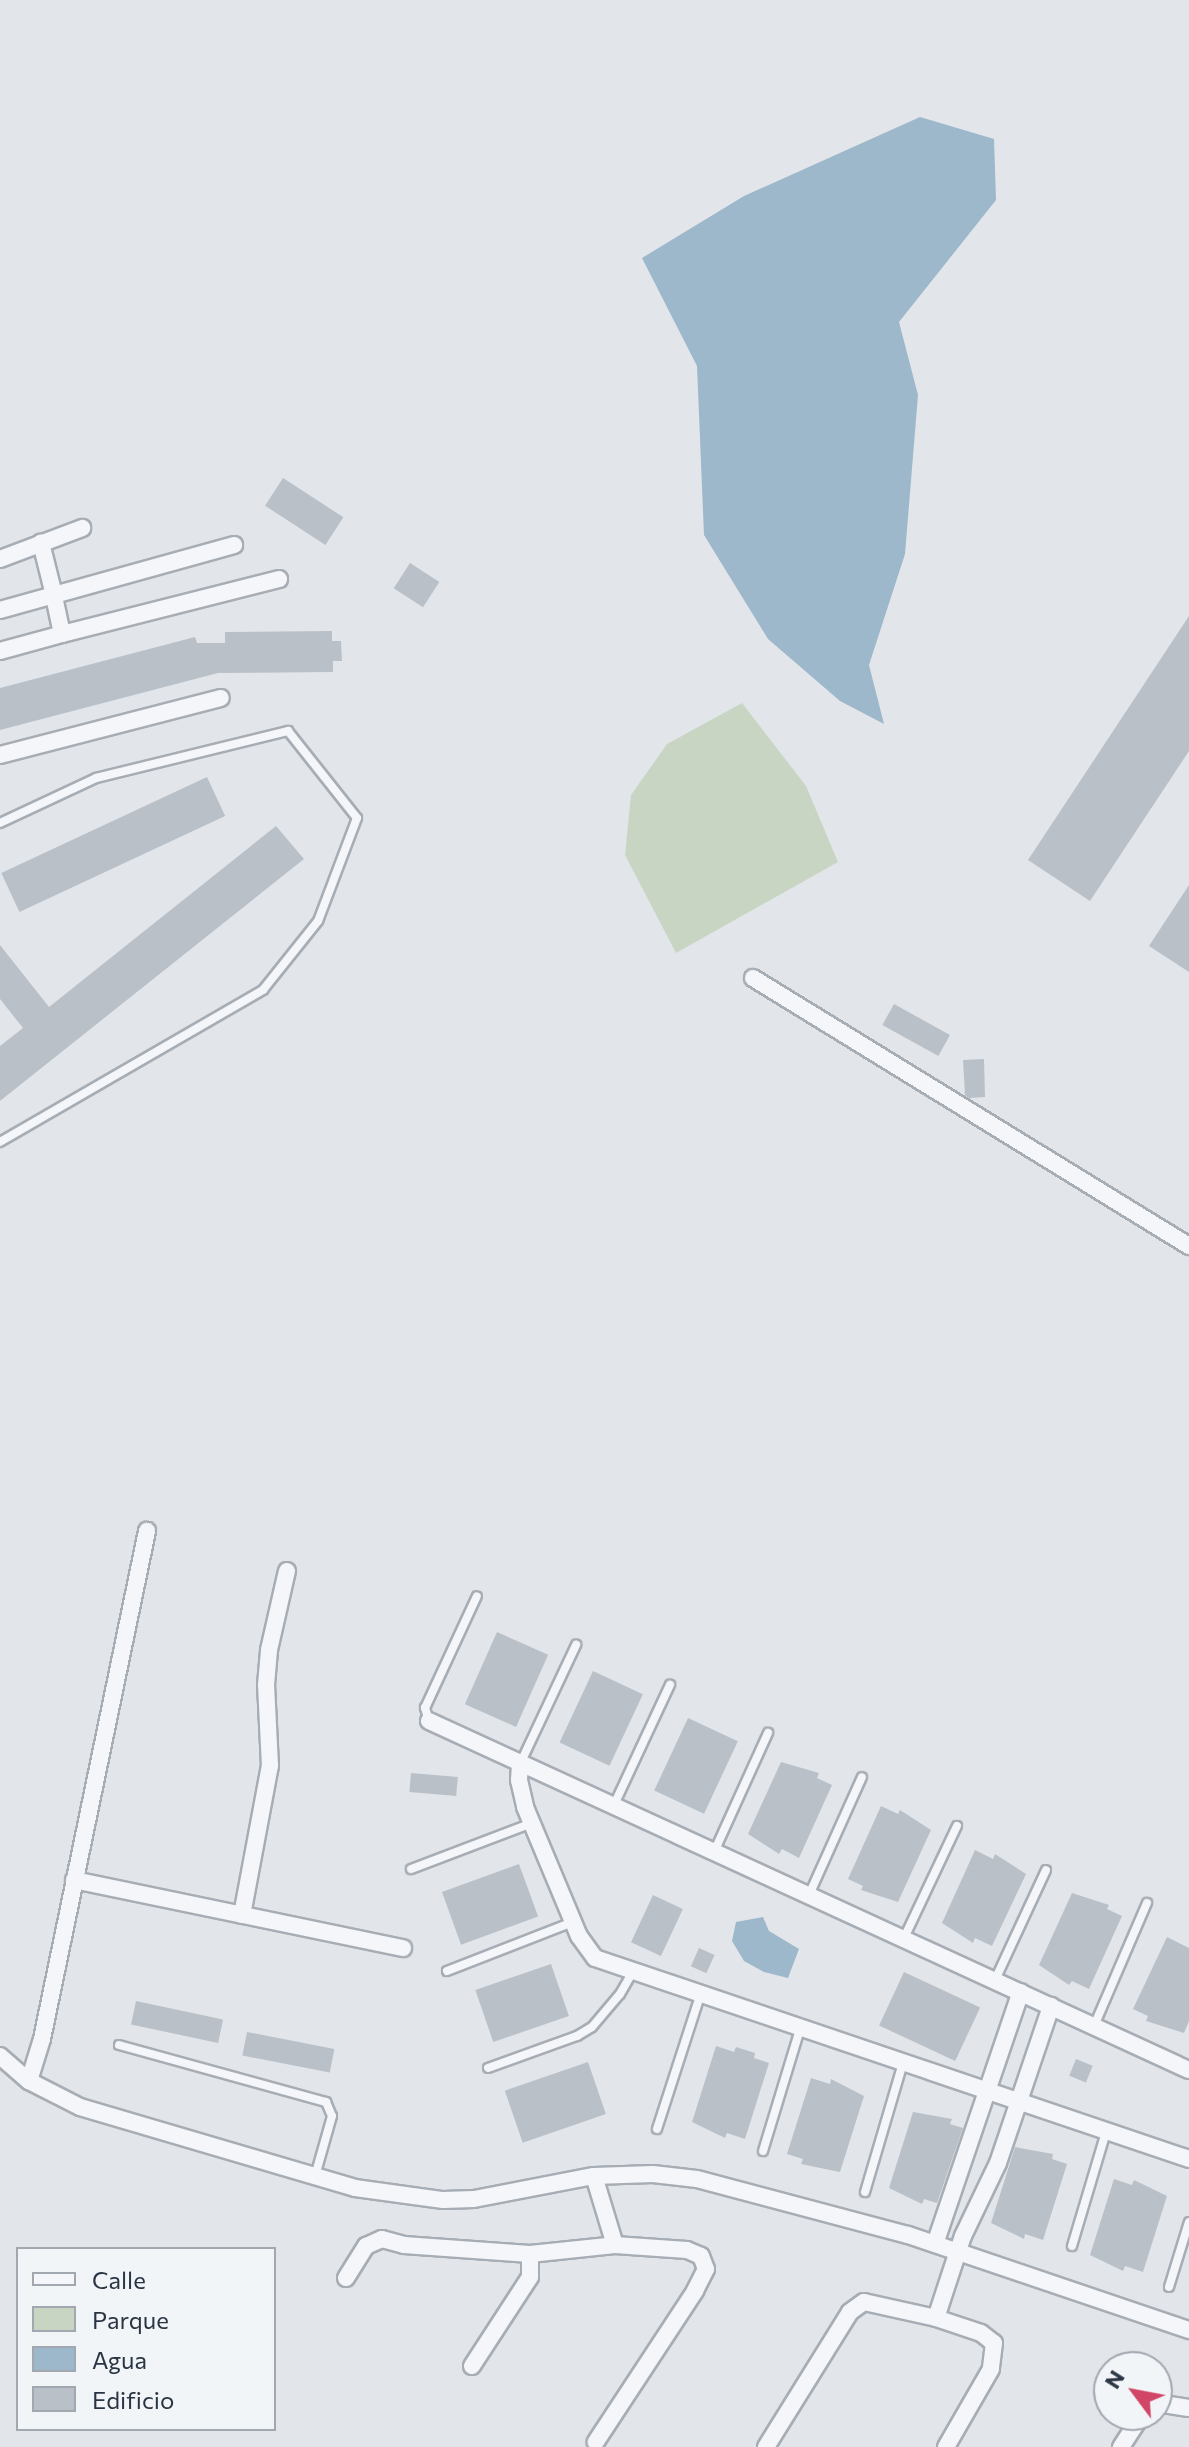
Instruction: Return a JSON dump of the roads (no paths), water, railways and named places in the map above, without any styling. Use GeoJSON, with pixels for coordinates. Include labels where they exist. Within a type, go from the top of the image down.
{"type":"FeatureCollection","features":[{"type":"Feature","properties":{"kind":"street"},"geometry":{"type":"LineString","coordinates":[[0,559],[82,528]]}},
{"type":"Feature","properties":{"kind":"street"},"geometry":{"type":"LineString","coordinates":[[41,543],[62,634]]}},
{"type":"Feature","properties":{"kind":"street"},"geometry":{"type":"LineString","coordinates":[[0,610],[234,545]]}},
{"type":"Feature","properties":{"kind":"street"},"geometry":{"type":"LineString","coordinates":[[0,651],[279,579]]}},
{"type":"Feature","properties":{"kind":"street"},"geometry":{"type":"LineString","coordinates":[[0,755],[221,698]]}},
{"type":"Feature","properties":{"kind":"street"},"geometry":{"type":"LineString","coordinates":[[753,978],[1189,1246]]}},
{"type":"Feature","properties":{"kind":"street"},"geometry":{"type":"LineString","coordinates":[[29,2081],[42,2039],[147,1531]]}},
{"type":"Feature","properties":{"kind":"street"},"geometry":{"type":"LineString","coordinates":[[242,1915],[270,1766],[266,1685],[269,1650],[287,1571]]}},
{"type":"Feature","properties":{"kind":"street"},"geometry":{"type":"LineString","coordinates":[[429,1721],[1189,2070]]}},
{"type":"Feature","properties":{"kind":"street"},"geometry":{"type":"LineString","coordinates":[[520,1765],[520,1794],[582,1943],[595,1958],[1189,2159]]}},
{"type":"Feature","properties":{"kind":"street"},"geometry":{"type":"LineString","coordinates":[[74,1880],[403,1948]]}},
{"type":"Feature","properties":{"kind":"street"},"geometry":{"type":"LineString","coordinates":[[935,2244],[1021,1992]]}},
{"type":"Feature","properties":{"kind":"street"},"geometry":{"type":"LineString","coordinates":[[936,2318],[958,2252],[994,2173],[1051,2006]]}},
{"type":"Feature","properties":{"kind":"street"},"geometry":{"type":"LineString","coordinates":[[0,2056],[29,2081],[80,2107],[355,2188],[443,2200],[474,2199],[594,2176],[653,2174],[697,2179],[935,2244],[1189,2330]]}},
{"type":"Feature","properties":{"kind":"street"},"geometry":{"type":"LineString","coordinates":[[594,2176],[615,2245]]}},
{"type":"Feature","properties":{"kind":"street"},"geometry":{"type":"LineString","coordinates":[[346,2278],[366,2246],[382,2239],[404,2245],[530,2254],[615,2245],[687,2250],[701,2256],[706,2269],[596,2442]]}},
{"type":"Feature","properties":{"kind":"street"},"geometry":{"type":"LineString","coordinates":[[472,2366],[530,2277],[530,2254]]}},
{"type":"Feature","properties":{"kind":"street"},"geometry":{"type":"LineString","coordinates":[[766,2447],[850,2312],[864,2302],[936,2318],[981,2333],[994,2343],[991,2369],[946,2447]]}},
{"type":"Feature","properties":{"kind":"lane"},"geometry":{"type":"LineString","coordinates":[[0,823],[96,778],[288,731],[357,818],[318,921],[263,990],[0,1142]]}},
{"type":"Feature","properties":{"kind":"lane"},"geometry":{"type":"LineString","coordinates":[[429,1721],[425,1708],[477,1596]]}},
{"type":"Feature","properties":{"kind":"lane"},"geometry":{"type":"LineString","coordinates":[[520,1765],[576,1645]]}},
{"type":"Feature","properties":{"kind":"lane"},"geometry":{"type":"LineString","coordinates":[[613,1807],[670,1685]]}},
{"type":"Feature","properties":{"kind":"lane"},"geometry":{"type":"LineString","coordinates":[[714,1852],[768,1733]]}},
{"type":"Feature","properties":{"kind":"lane"},"geometry":{"type":"LineString","coordinates":[[809,1895],[862,1777]]}},
{"type":"Feature","properties":{"kind":"lane"},"geometry":{"type":"LineString","coordinates":[[411,1869],[532,1823]]}},
{"type":"Feature","properties":{"kind":"lane"},"geometry":{"type":"LineString","coordinates":[[904,1938],[957,1826]]}},
{"type":"Feature","properties":{"kind":"lane"},"geometry":{"type":"LineString","coordinates":[[995,1980],[1046,1870]]}},
{"type":"Feature","properties":{"kind":"lane"},"geometry":{"type":"LineString","coordinates":[[1094,2026],[1147,1903]]}},
{"type":"Feature","properties":{"kind":"lane"},"geometry":{"type":"LineString","coordinates":[[447,1971],[573,1922]]}},
{"type":"Feature","properties":{"kind":"lane"},"geometry":{"type":"LineString","coordinates":[[488,2068],[592,2027],[620,1994],[632,1973]]}},
{"type":"Feature","properties":{"kind":"lane"},"geometry":{"type":"LineString","coordinates":[[657,2129],[700,1996]]}},
{"type":"Feature","properties":{"kind":"lane"},"geometry":{"type":"LineString","coordinates":[[763,2151],[800,2029]]}},
{"type":"Feature","properties":{"kind":"lane"},"geometry":{"type":"LineString","coordinates":[[119,2045],[326,2102],[332,2116],[315,2176]]}},
{"type":"Feature","properties":{"kind":"lane"},"geometry":{"type":"LineString","coordinates":[[865,2192],[903,2063]]}},
{"type":"Feature","properties":{"kind":"lane"},"geometry":{"type":"LineString","coordinates":[[1072,2246],[1106,2132]]}},
{"type":"Feature","properties":{"kind":"lane"},"geometry":{"type":"LineString","coordinates":[[1169,2287],[1189,2222]]}},
{"type":"Feature","properties":{"kind":"water"},"geometry":{"type":"Polygon","coordinates":[[[920,117],[994,139],[996,200],[899,322],[918,395],[905,554],[869,665],[884,724],[840,701],[768,639],[704,535],[697,366],[642,258],[744,196],[920,117]]]}},
{"type":"Feature","properties":{"kind":"water"},"geometry":{"type":"Polygon","coordinates":[[[763,1917],[769,1931],[799,1949],[788,1978],[764,1972],[744,1961],[732,1941],[736,1922],[763,1917]]]}}]}
